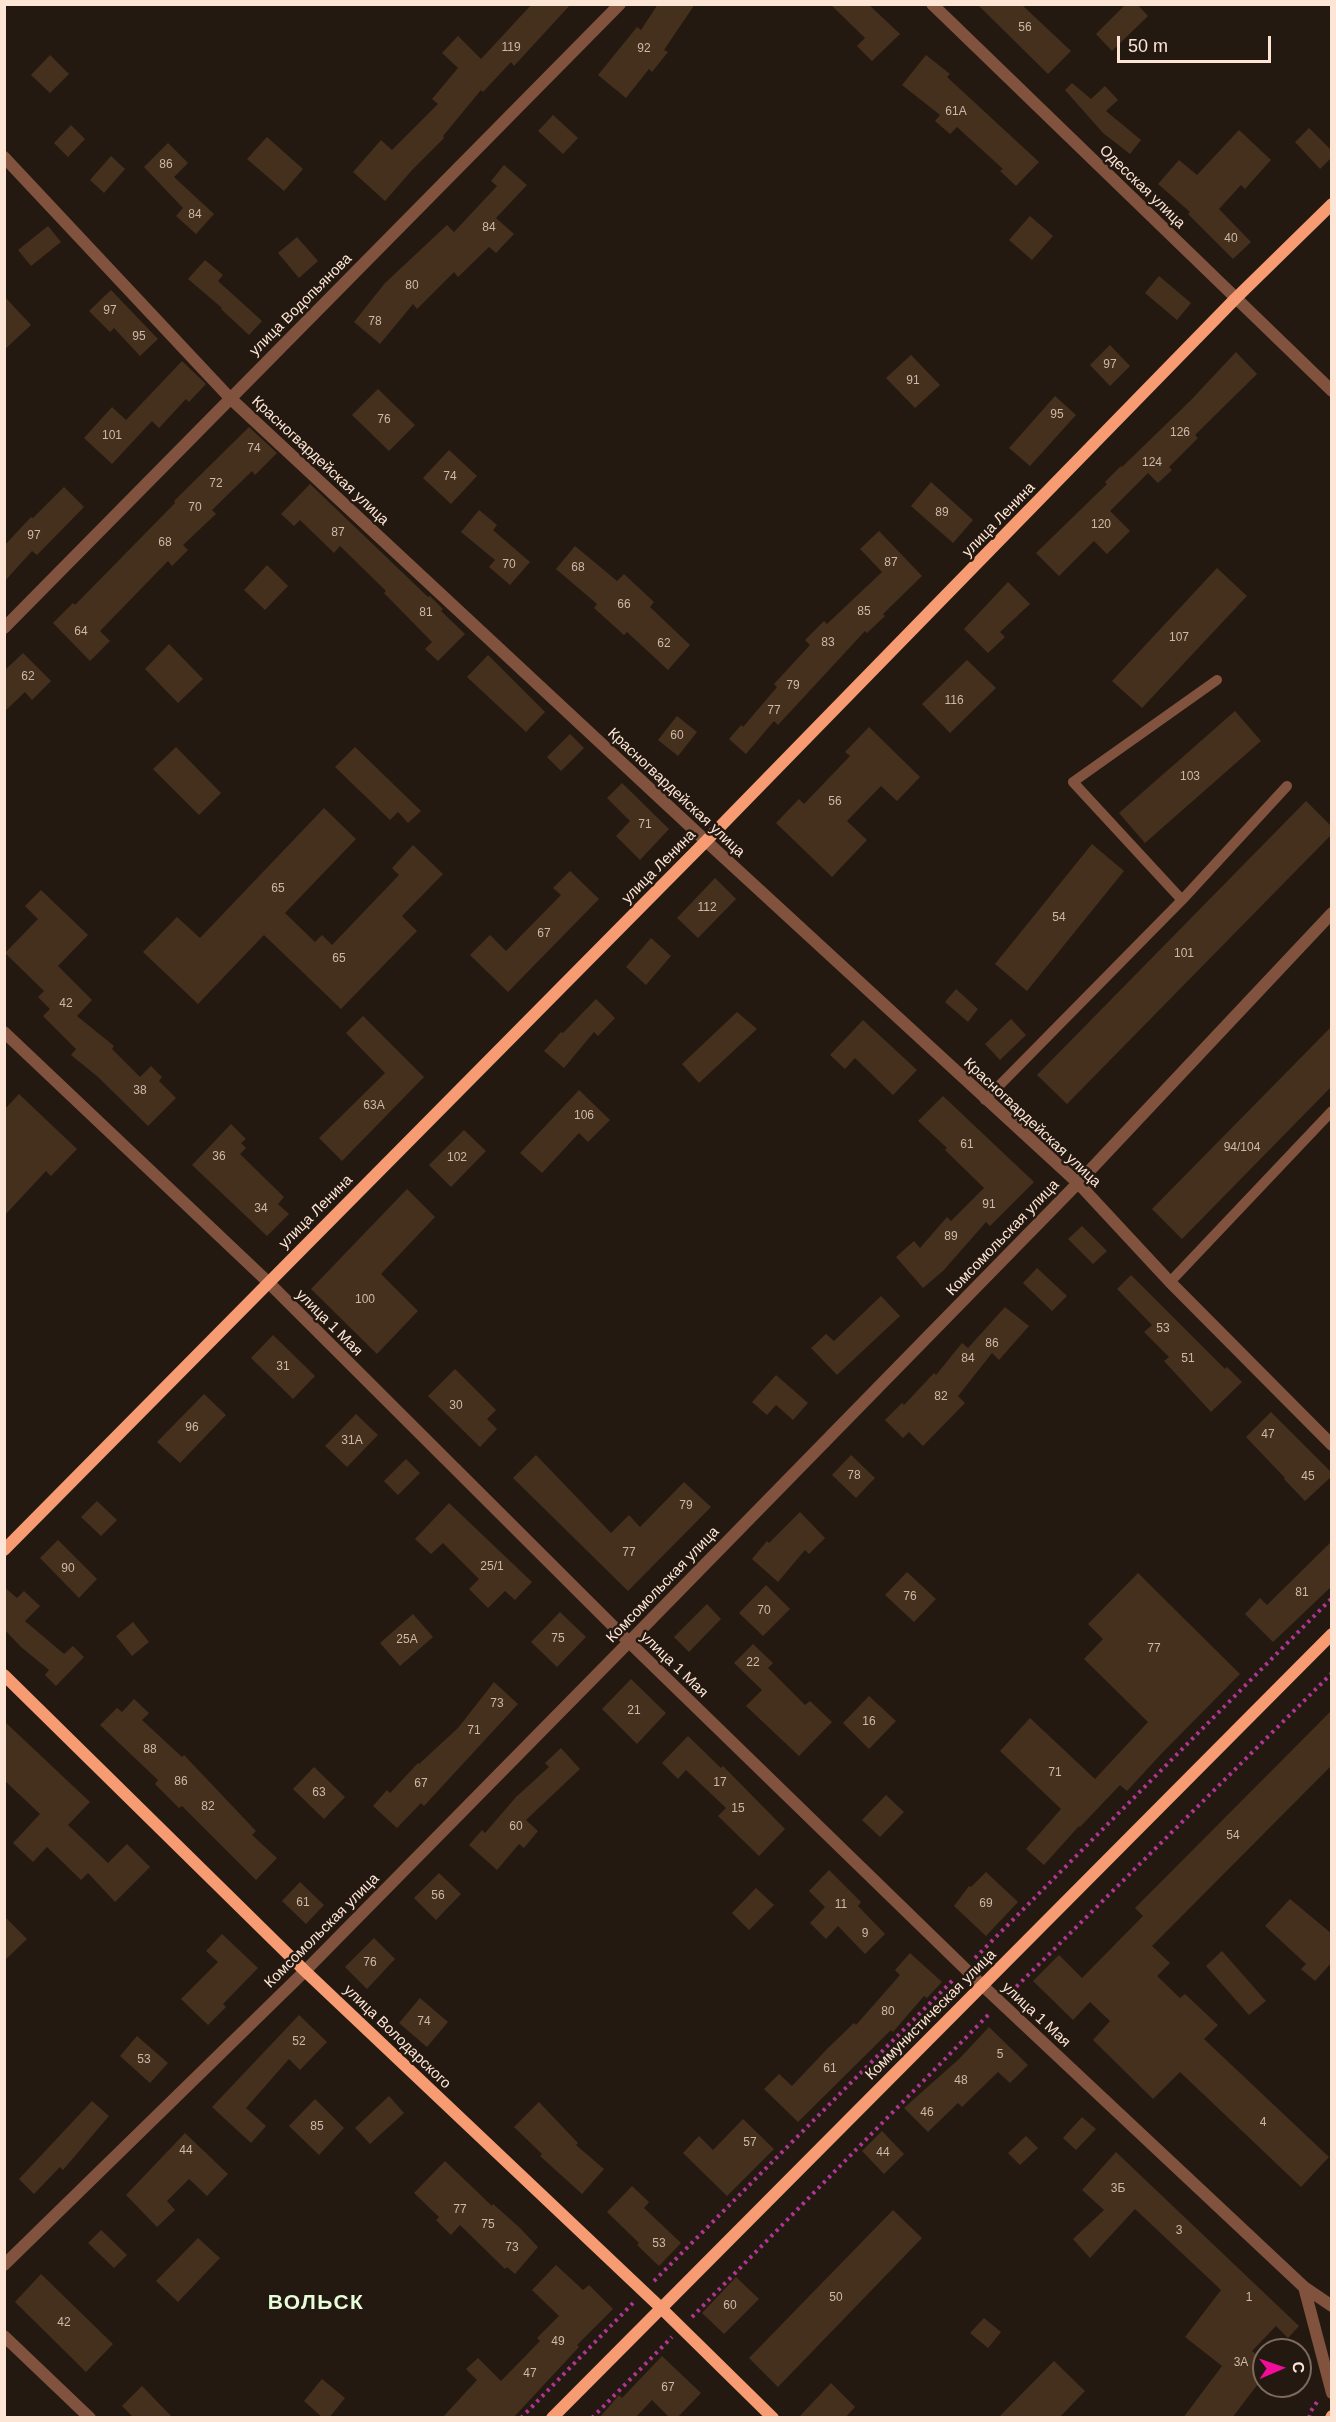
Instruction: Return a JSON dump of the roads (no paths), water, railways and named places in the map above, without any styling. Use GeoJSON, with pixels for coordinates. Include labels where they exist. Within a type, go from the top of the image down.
{"type":"FeatureCollection","features":[{"type":"Feature","properties":{"kind":"street","name":"улица Водопьянова"},"geometry":{"type":"LineString","coordinates":[[4,628],[620,4]]}},
{"type":"Feature","properties":{"kind":"street","name":"Одесская улица"},"geometry":{"type":"LineString","coordinates":[[932,4],[1332,391]]}},
{"type":"Feature","properties":{"kind":"street","name":"Красногвардейская улица"},"geometry":{"type":"LineString","coordinates":[[4,158],[230,398],[1078,1183],[1170,1282],[1332,1445]]}},
{"type":"Feature","properties":{"kind":"street","name":"улица Ленина"},"geometry":{"type":"LineString","coordinates":[[4,1550],[706,841],[1235,299],[1332,204]]}},
{"type":"Feature","properties":{"kind":"street","name":"Комсомольская улица"},"geometry":{"type":"LineString","coordinates":[[4,2265],[305,1971],[1078,1183],[1332,913]]}},
{"type":"Feature","properties":{"kind":"street","name":"улица 1 Мая"},"geometry":{"type":"LineString","coordinates":[[4,1032],[268,1282],[629,1641],[982,1986],[1304,2287],[1332,2306]]}},
{"type":"Feature","properties":{"kind":"street","name":"Коммунистическая улица"},"geometry":{"type":"LineString","coordinates":[[552,2418],[1332,1634]]}},
{"type":"Feature","properties":{"kind":"street","name":"улица Володарского"},"geometry":{"type":"LineString","coordinates":[[4,1675],[305,1971],[660,2307],[773,2418]]}},
{"type":"Feature","properties":{"kind":"street"},"geometry":{"type":"LineString","coordinates":[[1304,2287],[1332,2393]]}},
{"type":"Feature","properties":{"kind":"street"},"geometry":{"type":"LineString","coordinates":[[4,2336],[90,2418]]}},
{"type":"Feature","properties":{"kind":"lane"},"geometry":{"type":"LineString","coordinates":[[1182,900],[1073,782],[1217,680]]}},
{"type":"Feature","properties":{"kind":"lane"},"geometry":{"type":"LineString","coordinates":[[986,1100],[1182,900],[1287,786]]}},
{"type":"Feature","properties":{"kind":"lane"},"geometry":{"type":"LineString","coordinates":[[1170,1282],[1332,1111]]}},
{"type":"Feature","properties":{"kind":"district","name":"ВОЛЬСК"},"geometry":{"type":"Point","coordinates":[316,2303]}}]}
